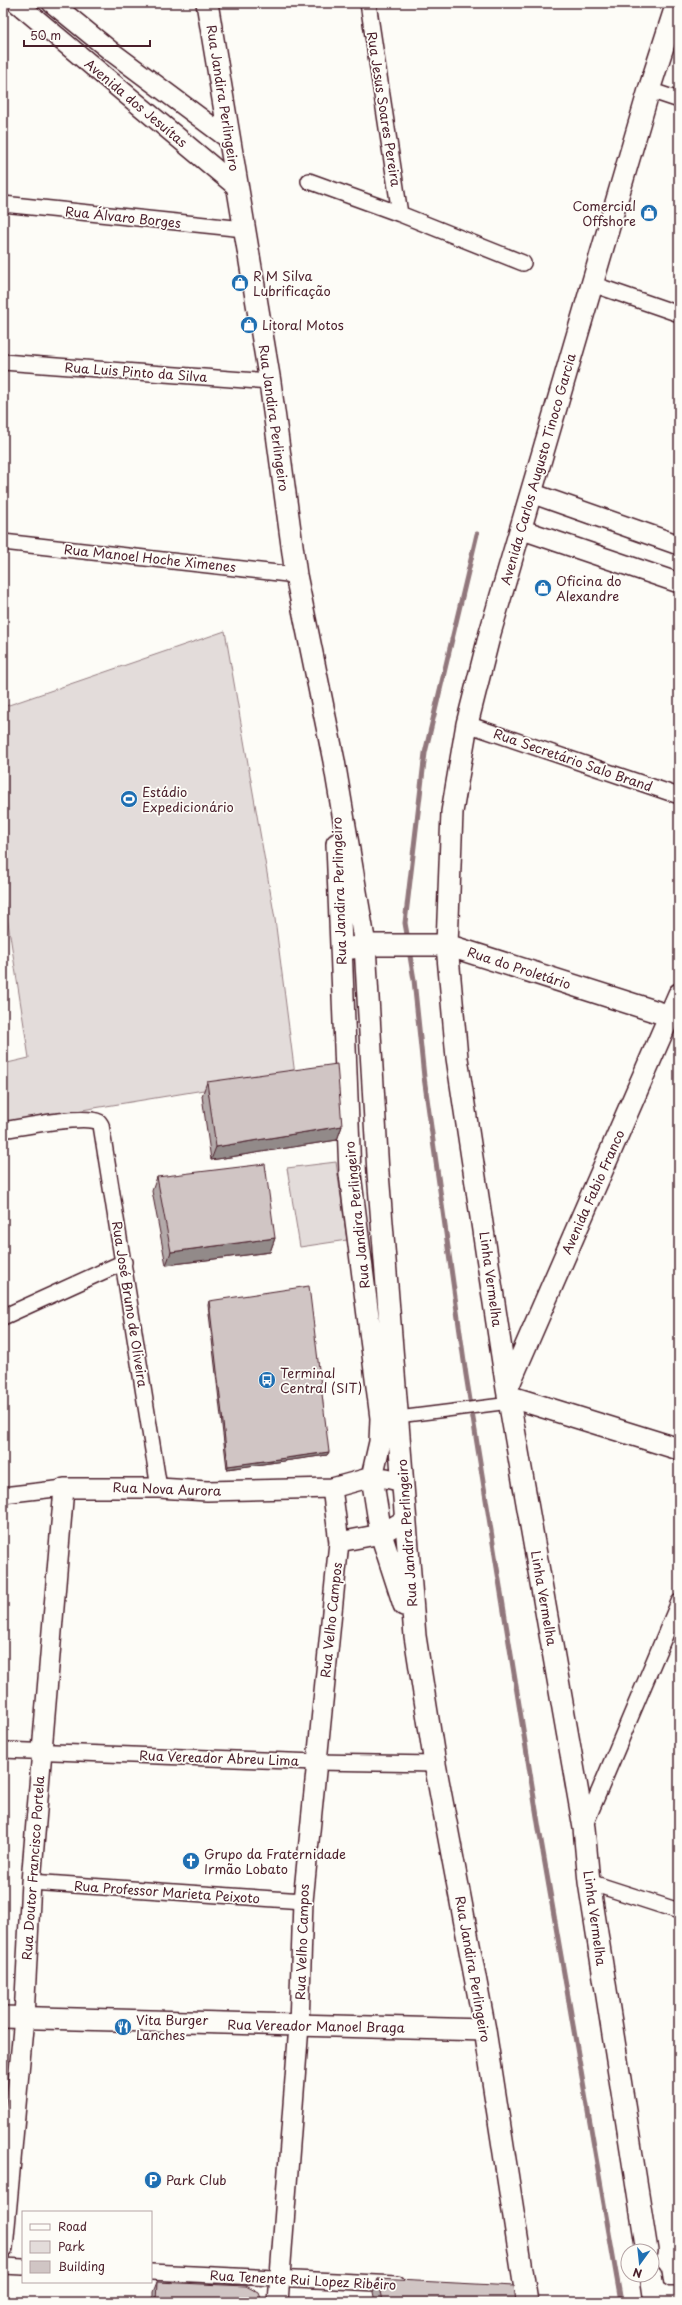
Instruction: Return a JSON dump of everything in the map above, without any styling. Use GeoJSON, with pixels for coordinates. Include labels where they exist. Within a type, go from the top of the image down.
{"type":"FeatureCollection","features":[{"type":"Feature","properties":{"kind":"main road","name":"Rua Jandira Perlingeiro"},"geometry":{"type":"LineString","coordinates":[[207,3],[270,382],[296,575],[334,761],[365,945],[378,1173],[414,1636],[435,1764],[485,2030],[521,2295]]}},
{"type":"Feature","properties":{"kind":"main road","name":"Avenida Carlos Augusto Tinoco Garcia"},"geometry":{"type":"LineString","coordinates":[[442,944],[452,812],[467,724],[490,633],[520,529],[649,90],[677,3]]}},
{"type":"Feature","properties":{"kind":"main road","name":"Rua Jandira Perlingeiro"},"geometry":{"type":"LineString","coordinates":[[334,761],[350,1174],[380,1405],[380,1442],[372,1477],[381,1534],[414,1636]]}},
{"type":"Feature","properties":{"kind":"main road","name":"Rua do Proletário"},"geometry":{"type":"LineString","coordinates":[[341,958],[348,950],[365,945],[442,944],[674,1018]]}},
{"type":"Feature","properties":{"kind":"main road","name":"Linha Vermelha"},"geometry":{"type":"LineString","coordinates":[[442,944],[457,1058],[508,1396],[584,1828],[589,1882],[646,2243]]}},
{"type":"Feature","properties":{"kind":"main road","name":"Avenida Fabio Franco"},"geometry":{"type":"LineString","coordinates":[[508,1396],[530,1337],[674,1018],[679,994]]}},
{"type":"Feature","properties":{"kind":"main road"},"geometry":{"type":"LineString","coordinates":[[350,1174],[362,1178],[378,1173]]}},
{"type":"Feature","properties":{"kind":"main road"},"geometry":{"type":"LineString","coordinates":[[497,1323],[511,1335],[530,1337]]}},
{"type":"Feature","properties":{"kind":"main road"},"geometry":{"type":"LineString","coordinates":[[508,1396],[679,1449]]}},
{"type":"Feature","properties":{"kind":"main road","name":"Rua Vereador Manoel Braga"},"geometry":{"type":"LineString","coordinates":[[3,2016],[299,2026],[485,2030]]}},
{"type":"Feature","properties":{"kind":"street","name":"Avenida dos Jesuítas"},"geometry":{"type":"LineString","coordinates":[[18,3],[237,187]]}},
{"type":"Feature","properties":{"kind":"street","name":"Avenida dos Jesuítas"},"geometry":{"type":"LineString","coordinates":[[52,3],[112,52],[230,140]]}},
{"type":"Feature","properties":{"kind":"street","name":"Rua Jesus Soares Pereira"},"geometry":{"type":"LineString","coordinates":[[368,3],[400,214]]}},
{"type":"Feature","properties":{"kind":"street"},"geometry":{"type":"LineString","coordinates":[[649,90],[679,100]]}},
{"type":"Feature","properties":{"kind":"street"},"geometry":{"type":"LineString","coordinates":[[309,181],[400,214],[523,263]]}},
{"type":"Feature","properties":{"kind":"street","name":"Rua Álvaro Borges"},"geometry":{"type":"LineString","coordinates":[[3,204],[244,229]]}},
{"type":"Feature","properties":{"kind":"street"},"geometry":{"type":"LineString","coordinates":[[592,284],[679,314]]}},
{"type":"Feature","properties":{"kind":"street","name":"Rua Luis Pinto da Silva"},"geometry":{"type":"LineString","coordinates":[[3,362],[270,382]]}},
{"type":"Feature","properties":{"kind":"street"},"geometry":{"type":"LineString","coordinates":[[531,493],[679,544]]}},
{"type":"Feature","properties":{"kind":"street"},"geometry":{"type":"LineString","coordinates":[[520,529],[679,583]]}},
{"type":"Feature","properties":{"kind":"street","name":"Rua Manoel Hoche Ximenes"},"geometry":{"type":"LineString","coordinates":[[3,542],[296,575]]}},
{"type":"Feature","properties":{"kind":"street","name":"Rua Secretário Salo Brand"},"geometry":{"type":"LineString","coordinates":[[467,724],[679,796]]}},
{"type":"Feature","properties":{"kind":"street","name":"Rua José Bruno de Oliveira"},"geometry":{"type":"LineString","coordinates":[[3,1130],[47,1123],[92,1120],[99,1122],[101,1125],[159,1488]]}},
{"type":"Feature","properties":{"kind":"street"},"geometry":{"type":"LineString","coordinates":[[3,1317],[124,1262]]}},
{"type":"Feature","properties":{"kind":"street"},"geometry":{"type":"LineString","coordinates":[[398,1417],[483,1407],[508,1396]]}},
{"type":"Feature","properties":{"kind":"street"},"geometry":{"type":"LineString","coordinates":[[372,1477],[386,1478],[403,1482]]}},
{"type":"Feature","properties":{"kind":"street","name":"Rua Nova Aurora"},"geometry":{"type":"LineString","coordinates":[[3,1495],[64,1488],[159,1488],[207,1491],[332,1488],[372,1477]]}},
{"type":"Feature","properties":{"kind":"street","name":"Rua Doutor Francisco Portela"},"geometry":{"type":"LineString","coordinates":[[3,2248],[24,2017],[31,1882],[64,1488]]}},
{"type":"Feature","properties":{"kind":"street","name":"Rua Velho Campos"},"geometry":{"type":"LineString","coordinates":[[278,2302],[299,2026],[302,1901],[339,1542],[332,1488]]}},
{"type":"Feature","properties":{"kind":"street"},"geometry":{"type":"LineString","coordinates":[[339,1542],[381,1534],[406,1520]]}},
{"type":"Feature","properties":{"kind":"street"},"geometry":{"type":"LineString","coordinates":[[584,1828],[679,1602]]}},
{"type":"Feature","properties":{"kind":"street","name":"Rua Vereador Abreu Lima"},"geometry":{"type":"LineString","coordinates":[[3,1750],[316,1762],[435,1764]]}},
{"type":"Feature","properties":{"kind":"street","name":"Rua Professor Marieta Peixoto"},"geometry":{"type":"LineString","coordinates":[[31,1882],[302,1901]]}},
{"type":"Feature","properties":{"kind":"street"},"geometry":{"type":"LineString","coordinates":[[589,1882],[679,1911]]}},
{"type":"Feature","properties":{"kind":"street"},"geometry":{"type":"LineString","coordinates":[[3,2266],[22,2267]]}},
{"type":"Feature","properties":{"kind":"street","name":"Rua Tenente Rui Lopez Ribeiro"},"geometry":{"type":"LineString","coordinates":[[152,2272],[415,2285]]}},
{"type":"Feature","properties":{"kind":"street"},"geometry":{"type":"LineString","coordinates":[[653,2288],[666,2295],[679,2295]]}},
{"type":"Feature","properties":{"kind":"green space","name":"Estádio Expedicionário"},"geometry":{"type":"Polygon","coordinates":[[[225,631],[275,919],[295,1075],[3,1123],[3,1064],[29,1058],[3,890],[3,707],[225,631]]]}},
{"type":"Feature","properties":{"kind":"green space"},"geometry":{"type":"Polygon","coordinates":[[[336,1162],[347,1240],[300,1247],[287,1168],[336,1162]]]}},
{"type":"Feature","properties":{"kind":"building"},"geometry":{"type":"Polygon","coordinates":[[[337,1064],[342,1126],[216,1147],[207,1082],[337,1064]]]}},
{"type":"Feature","properties":{"kind":"building"},"geometry":{"type":"Polygon","coordinates":[[[265,1164],[275,1238],[171,1252],[157,1177],[265,1164]]]}},
{"type":"Feature","properties":{"kind":"building","name":"Terminal Central (SIT)"},"geometry":{"type":"Polygon","coordinates":[[[309,1286],[329,1452],[228,1466],[209,1301],[309,1286]]]}},
{"type":"Feature","properties":{"kind":"building"},"geometry":{"type":"Polygon","coordinates":[[[378,2279],[514,2286],[516,2302],[382,2302],[378,2279]]]}},
{"type":"Feature","properties":{"kind":"building"},"geometry":{"type":"Polygon","coordinates":[[[157,2282],[246,2286],[259,2293],[262,2302],[156,2302],[157,2282]]]}},
{"type":"Feature","properties":{"kind":"waterway"},"geometry":{"type":"LineString","coordinates":[[408,940],[405,923],[425,753],[477,534]]}},
{"type":"Feature","properties":{"kind":"waterway"},"geometry":{"type":"LineString","coordinates":[[409,950],[414,980],[424,1077],[466,1375],[539,1829],[621,2302]]}},
{"type":"Feature","properties":{"kind":"place","name":"Comercial Offshore"},"geometry":{"type":"Point","coordinates":[649,213]}},
{"type":"Feature","properties":{"kind":"place","name":"R M Silva Lubrificação"},"geometry":{"type":"Point","coordinates":[240,283]}},
{"type":"Feature","properties":{"kind":"place","name":"Litoral Motos"},"geometry":{"type":"Point","coordinates":[249,325]}},
{"type":"Feature","properties":{"kind":"place","name":"Oficina do Alexandre"},"geometry":{"type":"Point","coordinates":[543,588]}},
{"type":"Feature","properties":{"kind":"place","name":"Estádio Expedicionário"},"geometry":{"type":"Point","coordinates":[129,799]}},
{"type":"Feature","properties":{"kind":"place","name":"Terminal Central (SIT)"},"geometry":{"type":"Point","coordinates":[267,1380]}},
{"type":"Feature","properties":{"kind":"place","name":"Grupo da Fraternidade Irmão Lobato"},"geometry":{"type":"Point","coordinates":[191,1861]}},
{"type":"Feature","properties":{"kind":"place","name":"Vita Burger Lanches"},"geometry":{"type":"Point","coordinates":[123,2027]}},
{"type":"Feature","properties":{"kind":"place","name":"Park Club"},"geometry":{"type":"Point","coordinates":[153,2180]}}]}
